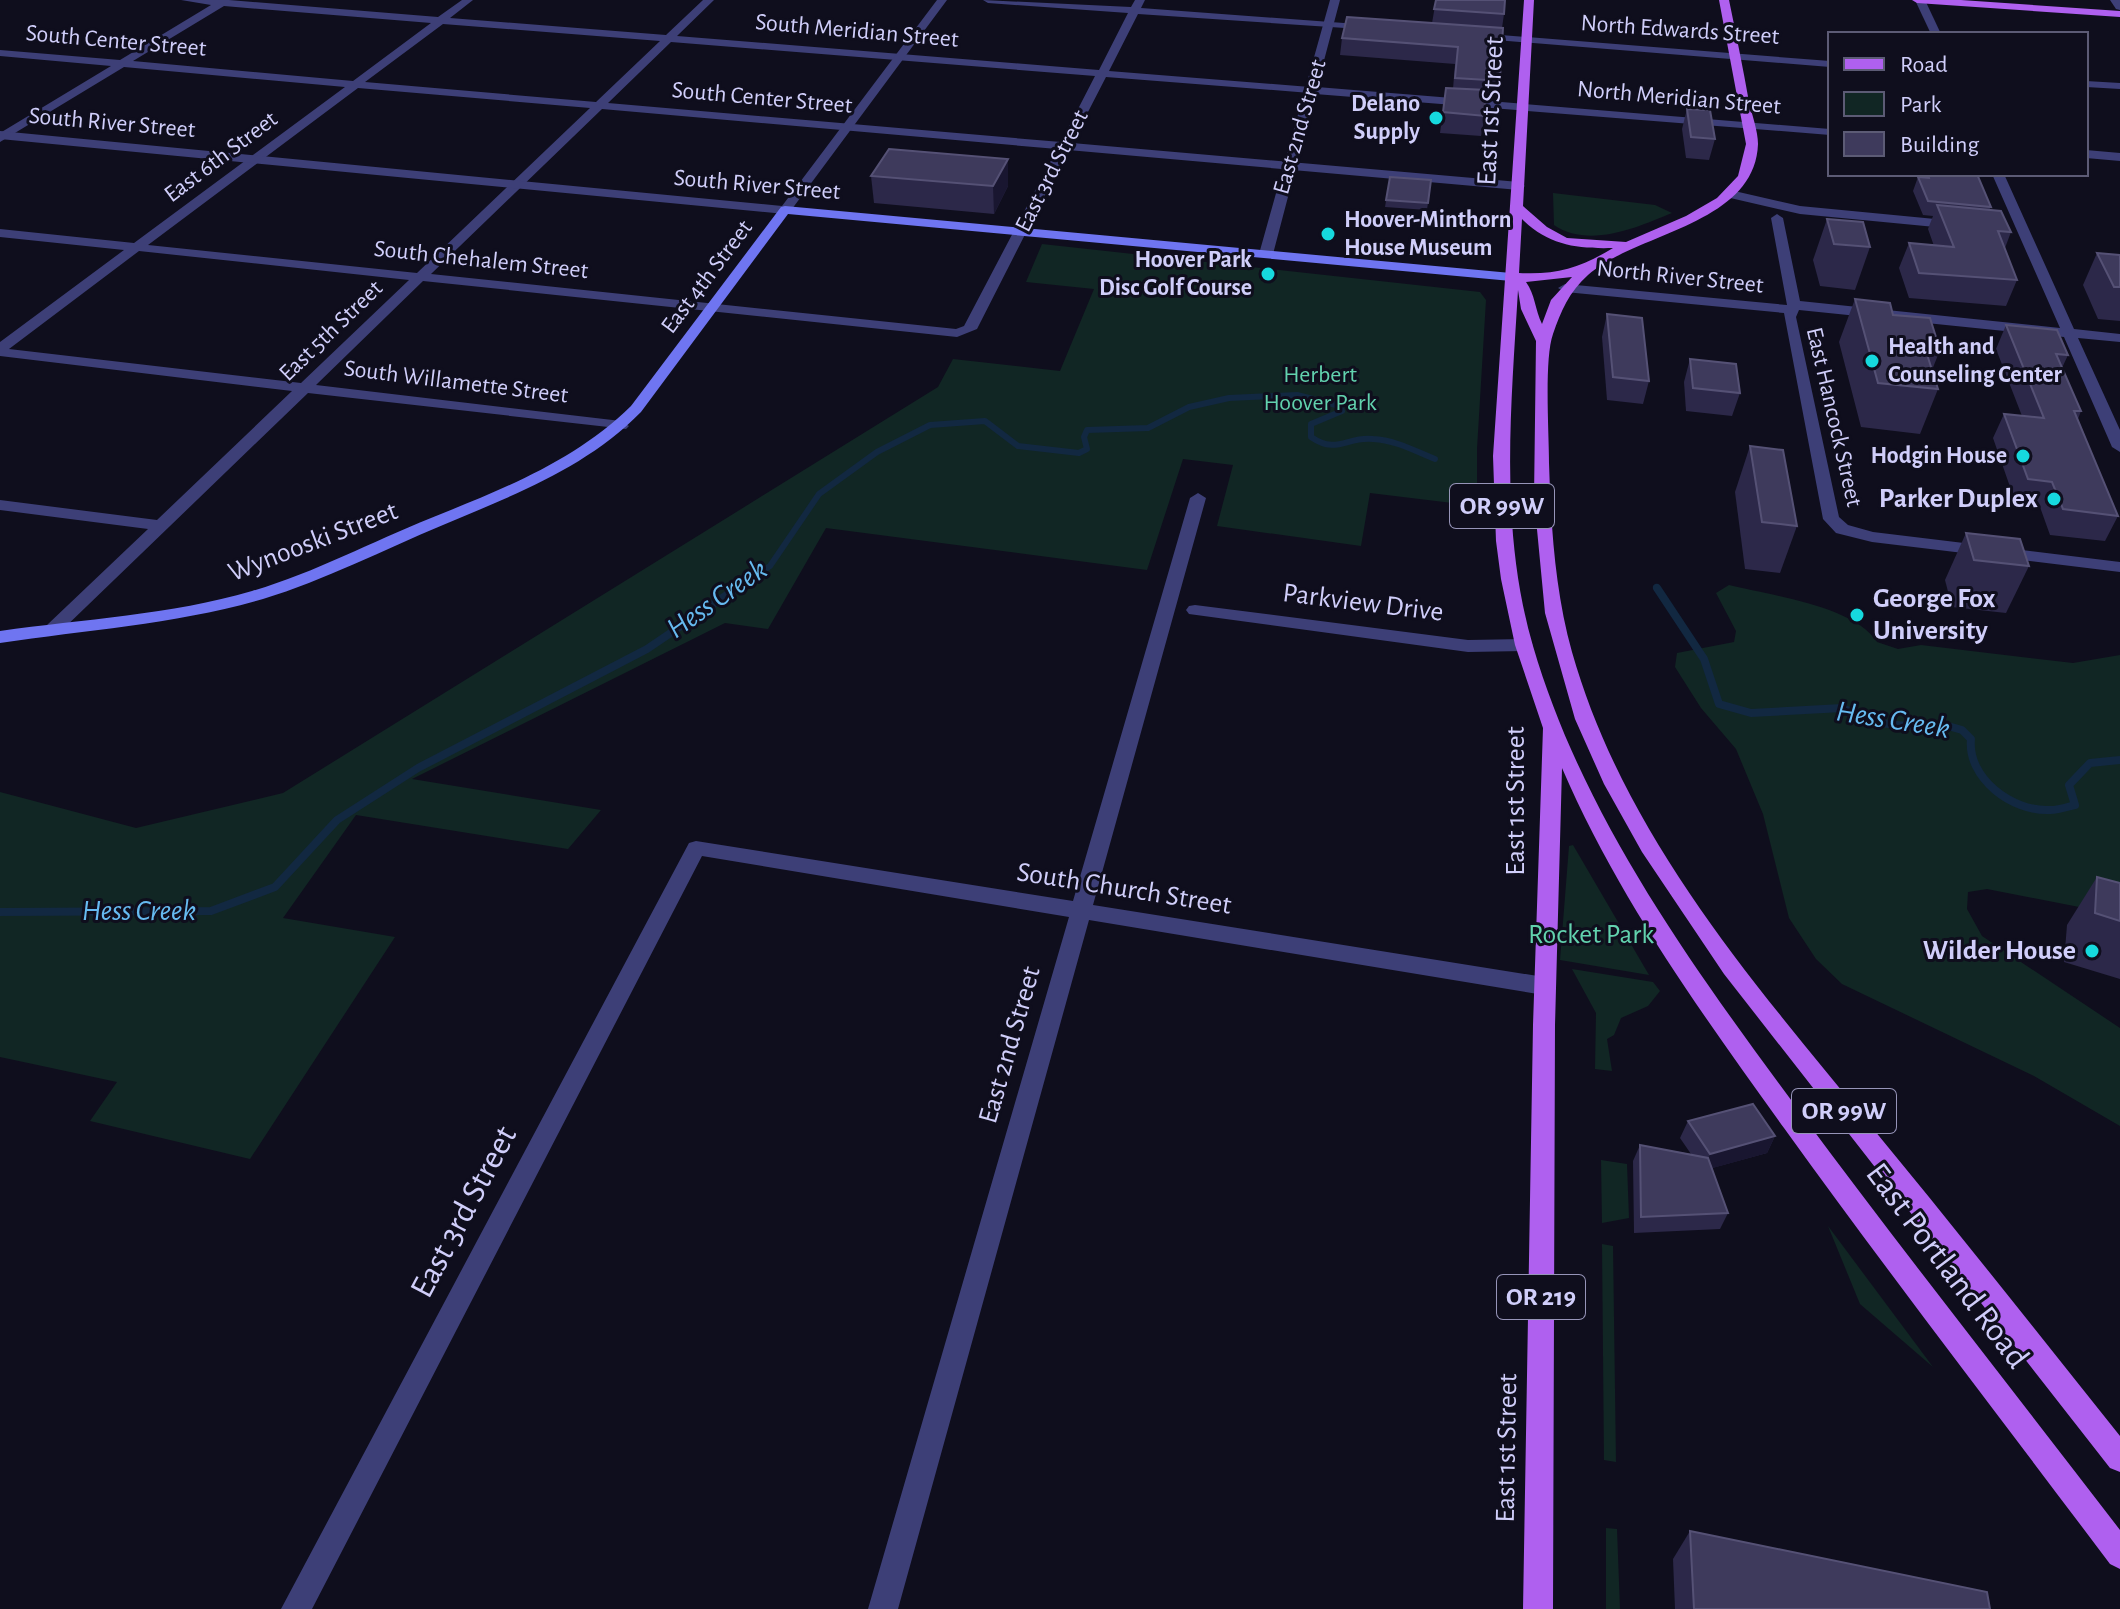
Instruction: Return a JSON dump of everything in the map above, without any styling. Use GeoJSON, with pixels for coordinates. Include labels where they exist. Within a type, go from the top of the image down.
{"type":"FeatureCollection","features":[{"type":"Feature","properties":{"kind":"main road","name":"East 1st Street"},"geometry":{"type":"LineString","coordinates":[[1529,0],[1518,208],[1504,378],[1502,501],[1510,579],[1524,645],[1553,728],[1544,986],[1538,1609]]}},
{"type":"Feature","properties":{"kind":"main road","name":"OR 99W"},"geometry":{"type":"LineString","coordinates":[[1543,341],[1547,321],[1565,288],[1583,271],[1629,244],[1680,224],[1730,194],[1742,181],[1750,163],[1752,144],[1724,0]]}},
{"type":"Feature","properties":{"kind":"main road"},"geometry":{"type":"LineString","coordinates":[[1919,0],[2120,14]]}},
{"type":"Feature","properties":{"kind":"main road"},"geometry":{"type":"LineString","coordinates":[[1518,208],[1540,231],[1560,241],[1629,244]]}},
{"type":"Feature","properties":{"kind":"main road","name":"South River Street"},"geometry":{"type":"LineString","coordinates":[[785,210],[1511,277]]}},
{"type":"Feature","properties":{"kind":"main road","name":"East 4th Street"},"geometry":{"type":"LineString","coordinates":[[621,426],[785,210]]}},
{"type":"Feature","properties":{"kind":"main road"},"geometry":{"type":"LineString","coordinates":[[1511,277],[1538,278],[1583,271]]}},
{"type":"Feature","properties":{"kind":"main road"},"geometry":{"type":"LineString","coordinates":[[1511,277],[1526,292],[1528,309],[1543,341]]}},
{"type":"Feature","properties":{"kind":"main road","name":"East Portland Road"},"geometry":{"type":"LineString","coordinates":[[1543,341],[1541,506],[1547,578],[1564,655],[1581,709],[1597,744],[1648,842],[1714,943],[2120,1458]]}},
{"type":"Feature","properties":{"kind":"main road","name":"Wynooski Street"},"geometry":{"type":"LineString","coordinates":[[0,637],[226,602],[305,577],[530,479],[588,451],[621,426]]}},
{"type":"Feature","properties":{"kind":"main road","name":"East Portland Road"},"geometry":{"type":"LineString","coordinates":[[1553,728],[1584,797],[1625,873],[1709,1006],[1847,1195],[2120,1554]]}},
{"type":"Feature","properties":{"kind":"street","name":"South Meridian Street"},"geometry":{"type":"LineString","coordinates":[[186,0],[1524,107]]}},
{"type":"Feature","properties":{"kind":"street","name":"East 6th Street"},"geometry":{"type":"LineString","coordinates":[[0,351],[468,0]]}},
{"type":"Feature","properties":{"kind":"street","name":"East 5th Street"},"geometry":{"type":"LineString","coordinates":[[53,629],[709,0]]}},
{"type":"Feature","properties":{"kind":"street","name":"East 4th Street"},"geometry":{"type":"LineString","coordinates":[[785,210],[942,0]]}},
{"type":"Feature","properties":{"kind":"street"},"geometry":{"type":"LineString","coordinates":[[988,0],[1137,5],[1376,29]]}},
{"type":"Feature","properties":{"kind":"street","name":"East 2nd Street"},"geometry":{"type":"LineString","coordinates":[[1266,254],[1335,0]]}},
{"type":"Feature","properties":{"kind":"street"},"geometry":{"type":"LineString","coordinates":[[1919,0],[1935,32]]}},
{"type":"Feature","properties":{"kind":"street"},"geometry":{"type":"LineString","coordinates":[[2115,0],[2120,7]]}},
{"type":"Feature","properties":{"kind":"street"},"geometry":{"type":"LineString","coordinates":[[2,136],[225,2]]}},
{"type":"Feature","properties":{"kind":"street","name":"East 3rd Street"},"geometry":{"type":"LineString","coordinates":[[957,333],[970,329],[1137,5]]}},
{"type":"Feature","properties":{"kind":"street","name":"North Edwards Street"},"geometry":{"type":"LineString","coordinates":[[1464,35],[1828,64]]}},
{"type":"Feature","properties":{"kind":"street","name":"South Center Street"},"geometry":{"type":"LineString","coordinates":[[0,53],[1519,186]]}},
{"type":"Feature","properties":{"kind":"street"},"geometry":{"type":"LineString","coordinates":[[2088,84],[2120,86]]}},
{"type":"Feature","properties":{"kind":"street","name":"North Meridian Street"},"geometry":{"type":"LineString","coordinates":[[1524,107],[1828,132]]}},
{"type":"Feature","properties":{"kind":"street","name":"South River Street"},"geometry":{"type":"LineString","coordinates":[[2,136],[785,210]]}},
{"type":"Feature","properties":{"kind":"street"},"geometry":{"type":"LineString","coordinates":[[2088,154],[2120,157]]}},
{"type":"Feature","properties":{"kind":"street"},"geometry":{"type":"LineString","coordinates":[[1999,176],[2018,231],[2069,333],[2120,447]]}},
{"type":"Feature","properties":{"kind":"street"},"geometry":{"type":"LineString","coordinates":[[1730,194],[1800,210],[1971,227]]}},
{"type":"Feature","properties":{"kind":"street","name":"East Hancock Street"},"geometry":{"type":"LineString","coordinates":[[1777,218],[1792,308],[1789,317],[1831,519],[1842,529],[1872,537],[2120,567]]}},
{"type":"Feature","properties":{"kind":"street","name":"South Chehalem Street"},"geometry":{"type":"LineString","coordinates":[[0,233],[957,333]]}},
{"type":"Feature","properties":{"kind":"street","name":"North River Street"},"geometry":{"type":"LineString","coordinates":[[1565,288],[2120,338]]}},
{"type":"Feature","properties":{"kind":"street","name":"South Willamette Street"},"geometry":{"type":"LineString","coordinates":[[0,351],[621,426]]}},
{"type":"Feature","properties":{"kind":"street","name":"East 2nd Street"},"geometry":{"type":"LineString","coordinates":[[883,1609],[1198,498]]}},
{"type":"Feature","properties":{"kind":"street"},"geometry":{"type":"LineString","coordinates":[[0,505],[159,525]]}},
{"type":"Feature","properties":{"kind":"street","name":"Parkview Drive"},"geometry":{"type":"LineString","coordinates":[[1195,610],[1468,646],[1524,645]]}},
{"type":"Feature","properties":{"kind":"street","name":"East 3rd Street"},"geometry":{"type":"LineString","coordinates":[[296,1609],[696,848]]}},
{"type":"Feature","properties":{"kind":"street","name":"South Church Street"},"geometry":{"type":"LineString","coordinates":[[696,848],[1544,986]]}},
{"type":"Feature","properties":{"kind":"green space"},"geometry":{"type":"Polygon","coordinates":[[[1553,193],[1655,205],[1672,213],[1613,233],[1582,235],[1554,225],[1553,193]]]}},
{"type":"Feature","properties":{"kind":"green space","name":"Herbert Hoover Park"},"geometry":{"type":"Polygon","coordinates":[[[1042,244],[1480,292],[1486,300],[1477,449],[1477,506],[1370,493],[1361,546],[1217,526],[1233,465],[1183,459],[1147,570],[826,528],[768,629],[725,623],[412,779],[601,810],[568,849],[356,815],[283,918],[395,937],[250,1159],[90,1121],[117,1082],[0,1057],[0,792],[136,828],[283,793],[938,387],[953,359],[1060,371],[1094,289],[1026,282],[1042,244]]]}},
{"type":"Feature","properties":{"kind":"green space"},"geometry":{"type":"Polygon","coordinates":[[[1729,585],[1831,611],[1850,619],[1877,642],[1898,649],[1921,645],[2073,663],[2120,655],[2120,915],[1987,889],[1968,892],[1967,909],[1982,936],[2120,1028],[2120,1126],[2034,1076],[1842,984],[1816,959],[1789,918],[1763,814],[1736,749],[1701,708],[1675,667],[1677,653],[1734,642],[1736,631],[1716,593],[1729,585]]]}},
{"type":"Feature","properties":{"kind":"green space","name":"Rocket Park"},"geometry":{"type":"Polygon","coordinates":[[[1573,845],[1649,975],[1560,960],[1569,846],[1573,845]]]}},
{"type":"Feature","properties":{"kind":"green space"},"geometry":{"type":"Polygon","coordinates":[[[1572,969],[1653,982],[1660,991],[1648,1006],[1621,1018],[1614,1035],[1607,1039],[1612,1071],[1595,1069],[1596,1013],[1572,969]]]}},
{"type":"Feature","properties":{"kind":"green space"},"geometry":{"type":"Polygon","coordinates":[[[1601,1160],[1627,1164],[1629,1218],[1602,1223],[1601,1160]]]}},
{"type":"Feature","properties":{"kind":"green space"},"geometry":{"type":"Polygon","coordinates":[[[1828,1226],[1933,1367],[1860,1304],[1828,1226]]]}},
{"type":"Feature","properties":{"kind":"green space"},"geometry":{"type":"Polygon","coordinates":[[[1602,1244],[1613,1246],[1616,1462],[1604,1460],[1602,1244]]]}},
{"type":"Feature","properties":{"kind":"green space"},"geometry":{"type":"Polygon","coordinates":[[[1606,1528],[1617,1529],[1620,1609],[1606,1609],[1606,1528]]]}},
{"type":"Feature","properties":{"kind":"building"},"geometry":{"type":"Polygon","coordinates":[[[1436,0],[1505,0],[1504,14],[1434,9],[1436,0]]]}},
{"type":"Feature","properties":{"kind":"building"},"geometry":{"type":"Polygon","coordinates":[[[1347,17],[1503,28],[1500,78],[1455,78],[1458,47],[1342,38],[1347,17]]]}},
{"type":"Feature","properties":{"kind":"building"},"geometry":{"type":"Polygon","coordinates":[[[1446,88],[1486,90],[1485,116],[1443,112],[1446,88]]]}},
{"type":"Feature","properties":{"kind":"building"},"geometry":{"type":"Polygon","coordinates":[[[1687,109],[1710,110],[1715,139],[1691,137],[1687,109]]]}},
{"type":"Feature","properties":{"kind":"building"},"geometry":{"type":"Polygon","coordinates":[[[889,149],[1008,159],[993,186],[871,176],[889,149]]]}},
{"type":"Feature","properties":{"kind":"building"},"geometry":{"type":"Polygon","coordinates":[[[1978,176],[1991,207],[1928,201],[1918,177],[1978,176]]]}},
{"type":"Feature","properties":{"kind":"building"},"geometry":{"type":"Polygon","coordinates":[[[1390,177],[1431,180],[1428,203],[1386,200],[1390,177]]]}},
{"type":"Feature","properties":{"kind":"building"},"geometry":{"type":"Polygon","coordinates":[[[1937,205],[2001,211],[2011,232],[1998,231],[2017,280],[1919,273],[1909,243],[1954,247],[1937,205]]]}},
{"type":"Feature","properties":{"kind":"building"},"geometry":{"type":"Polygon","coordinates":[[[1827,219],[1863,222],[1870,247],[1834,244],[1827,219]]]}},
{"type":"Feature","properties":{"kind":"building"},"geometry":{"type":"Polygon","coordinates":[[[2097,253],[2120,255],[2120,287],[2114,287],[2097,253]]]}},
{"type":"Feature","properties":{"kind":"building"},"geometry":{"type":"Polygon","coordinates":[[[1855,299],[1890,303],[1893,315],[1930,318],[1940,350],[1925,348],[1938,389],[1878,383],[1855,299]]]}},
{"type":"Feature","properties":{"kind":"building"},"geometry":{"type":"Polygon","coordinates":[[[1607,314],[1642,318],[1649,381],[1613,377],[1607,314]]]}},
{"type":"Feature","properties":{"kind":"building"},"geometry":{"type":"Polygon","coordinates":[[[2006,325],[2057,330],[2068,355],[2056,354],[2081,411],[2074,411],[2118,516],[2063,509],[2052,482],[2028,479],[2004,414],[2044,418],[2006,325]]]}},
{"type":"Feature","properties":{"kind":"building"},"geometry":{"type":"Polygon","coordinates":[[[1690,359],[1736,364],[1740,393],[1693,388],[1690,359]]]}},
{"type":"Feature","properties":{"kind":"building"},"geometry":{"type":"Polygon","coordinates":[[[1750,446],[1783,450],[1797,526],[1762,522],[1750,446]]]}},
{"type":"Feature","properties":{"kind":"building"},"geometry":{"type":"Polygon","coordinates":[[[1966,533],[2020,539],[2029,566],[1974,560],[1966,533]]]}},
{"type":"Feature","properties":{"kind":"building"},"geometry":{"type":"Polygon","coordinates":[[[2097,877],[2120,883],[2120,921],[2095,913],[2097,877]]]}},
{"type":"Feature","properties":{"kind":"building"},"geometry":{"type":"Polygon","coordinates":[[[1753,1104],[1775,1136],[1710,1154],[1688,1121],[1753,1104]]]}},
{"type":"Feature","properties":{"kind":"building"},"geometry":{"type":"Polygon","coordinates":[[[1640,1145],[1708,1158],[1728,1213],[1641,1217],[1640,1145]]]}},
{"type":"Feature","properties":{"kind":"building"},"geometry":{"type":"Polygon","coordinates":[[[1690,1531],[1987,1592],[1990,1609],[1694,1609],[1690,1531]]]}},
{"type":"Feature","properties":{"kind":"waterway","name":"Hess Creek"},"geometry":{"type":"LineString","coordinates":[[737,588],[770,566],[819,494],[877,452],[930,425],[985,421],[1018,446],[1079,453],[1087,449],[1084,437],[1087,430],[1148,428],[1189,407],[1229,398],[1297,395],[1340,406],[1342,411],[1311,424],[1311,437],[1320,442],[1335,445],[1364,439],[1381,440],[1435,459]]}},
{"type":"Feature","properties":{"kind":"waterway","name":"Hess Creek"},"geometry":{"type":"LineString","coordinates":[[0,912],[211,911],[275,887],[337,820],[418,768],[647,649],[737,588]]}},
{"type":"Feature","properties":{"kind":"waterway","name":"Hess Creek"},"geometry":{"type":"LineString","coordinates":[[1657,588],[1704,659],[1719,704],[1751,713],[1842,708],[1880,723],[1931,729],[1941,724],[1962,730],[1971,739],[1976,767],[1984,779],[2007,799],[2036,809],[2053,810],[2075,805],[2069,785],[2090,763],[2120,760]]}},
{"type":"Feature","properties":{"kind":"place","name":"Delano Supply"},"geometry":{"type":"Point","coordinates":[1436,118]}},
{"type":"Feature","properties":{"kind":"place","name":"Hoover-Minthorn House Museum"},"geometry":{"type":"Point","coordinates":[1328,234]}},
{"type":"Feature","properties":{"kind":"place","name":"Hoover Park Disc Golf Course"},"geometry":{"type":"Point","coordinates":[1268,274]}},
{"type":"Feature","properties":{"kind":"place","name":"Health and Counseling Center"},"geometry":{"type":"Point","coordinates":[1872,361]}},
{"type":"Feature","properties":{"kind":"place","name":"Hodgin House"},"geometry":{"type":"Point","coordinates":[2023,456]}},
{"type":"Feature","properties":{"kind":"place","name":"Parker Duplex"},"geometry":{"type":"Point","coordinates":[2054,499]}},
{"type":"Feature","properties":{"kind":"place","name":"George Fox University"},"geometry":{"type":"Point","coordinates":[1857,615]}},
{"type":"Feature","properties":{"kind":"place","name":"Wilder House"},"geometry":{"type":"Point","coordinates":[2092,951]}}]}
